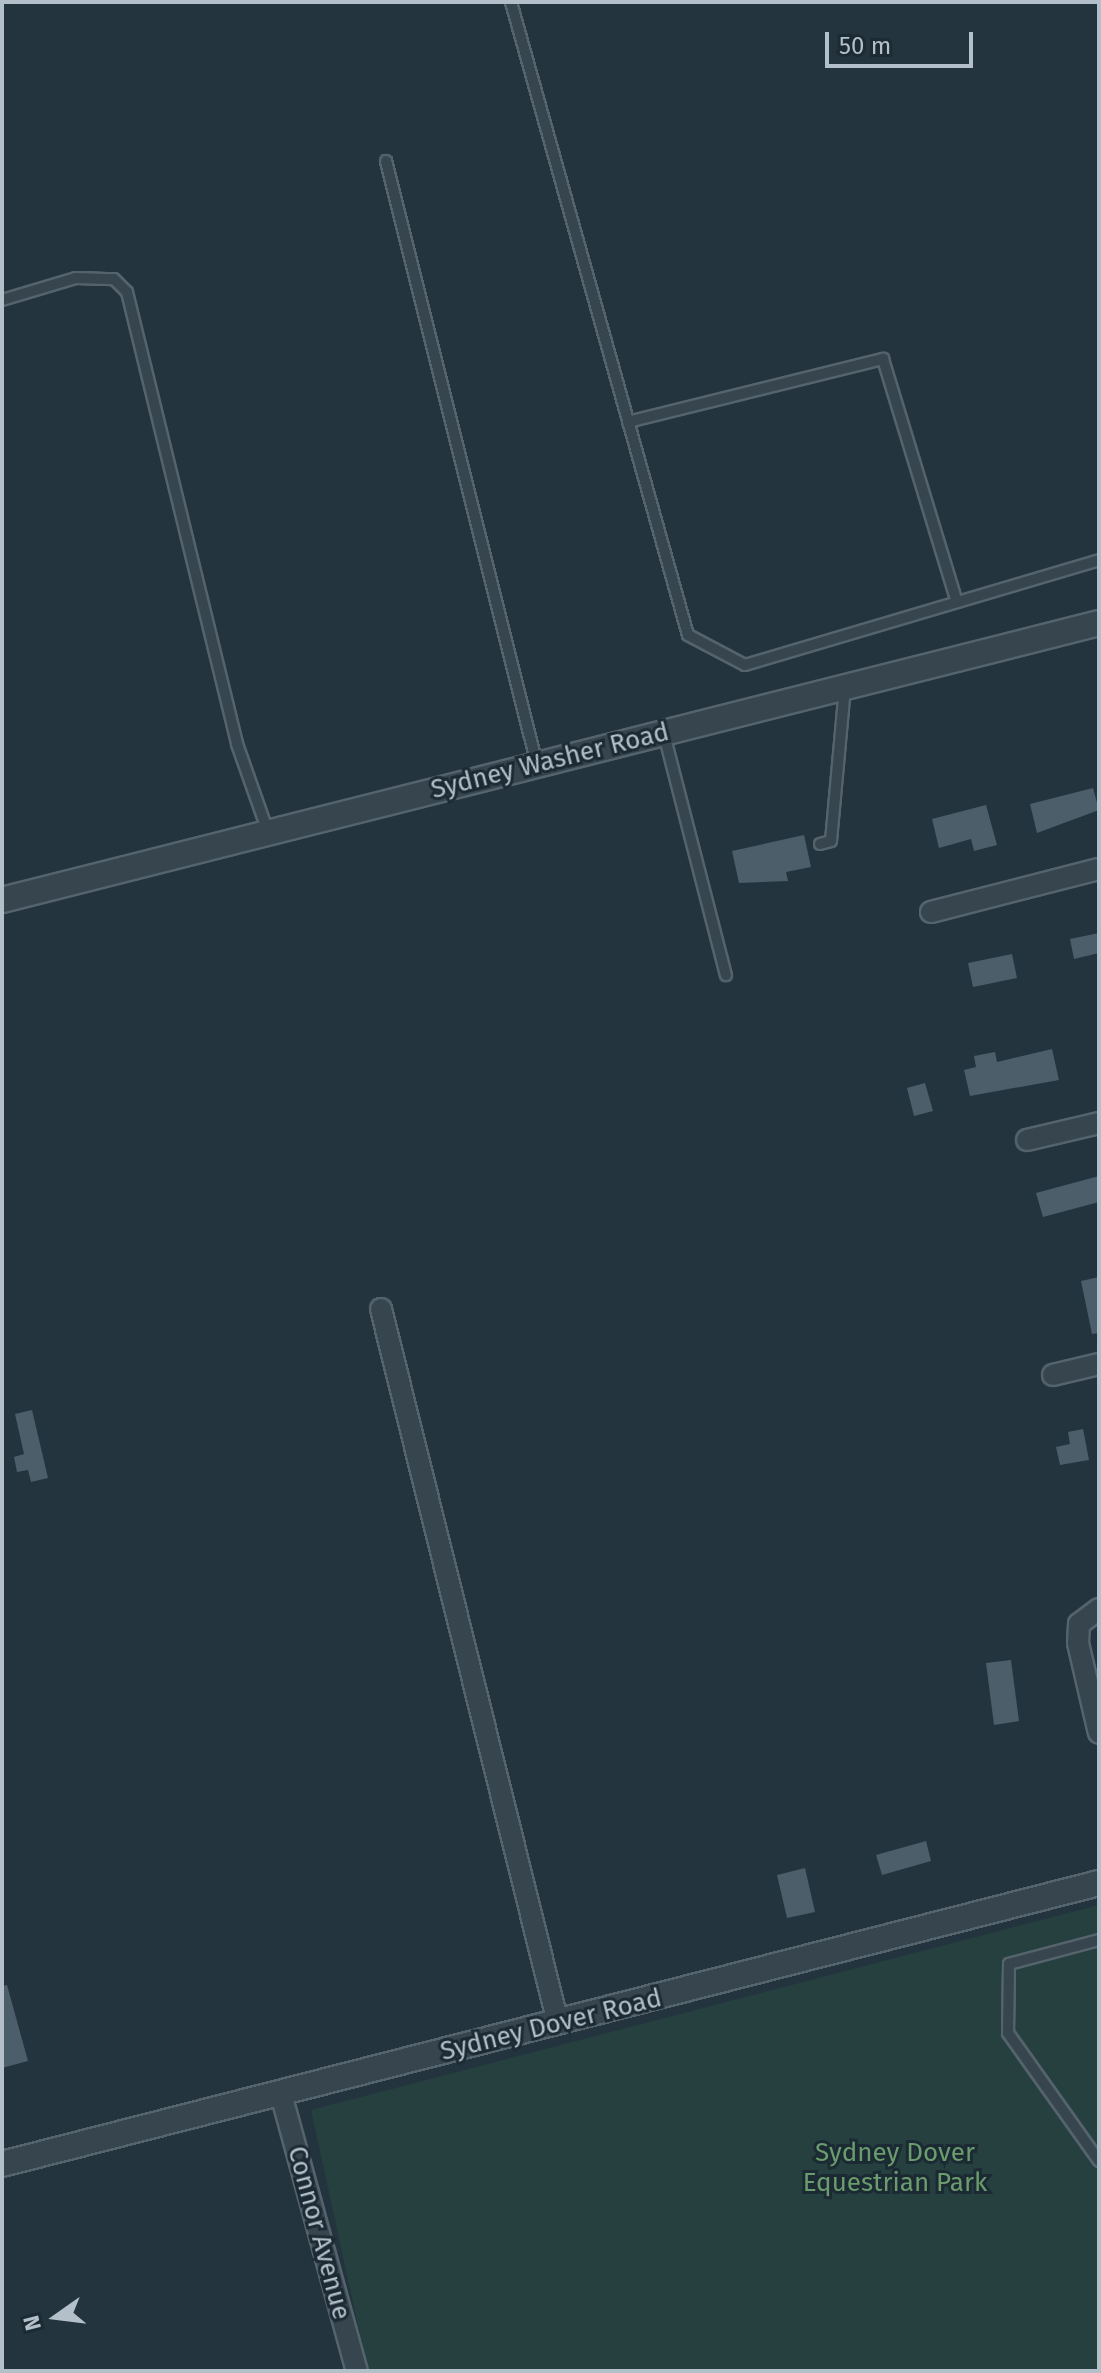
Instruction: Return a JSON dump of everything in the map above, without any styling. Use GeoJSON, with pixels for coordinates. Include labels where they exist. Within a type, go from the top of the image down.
{"type":"FeatureCollection","features":[{"type":"Feature","properties":{"kind":"street","name":"Sydney Washer Road"},"geometry":{"type":"LineString","coordinates":[[2,900],[1099,623]]}},
{"type":"Feature","properties":{"kind":"street"},"geometry":{"type":"LineString","coordinates":[[931,912],[1099,869]]}},
{"type":"Feature","properties":{"kind":"street"},"geometry":{"type":"LineString","coordinates":[[1027,1140],[1099,1123]]}},
{"type":"Feature","properties":{"kind":"street"},"geometry":{"type":"LineString","coordinates":[[381,1309],[558,2023]]}},
{"type":"Feature","properties":{"kind":"street"},"geometry":{"type":"LineString","coordinates":[[1053,1375],[1099,1364]]}},
{"type":"Feature","properties":{"kind":"street"},"geometry":{"type":"LineString","coordinates":[[1093,1611],[1078,1643],[1099,1733]]}},
{"type":"Feature","properties":{"kind":"street","name":"Sydney Dover Road"},"geometry":{"type":"LineString","coordinates":[[2,2164],[1099,1883]]}},
{"type":"Feature","properties":{"kind":"street","name":"Connor Avenue"},"geometry":{"type":"LineString","coordinates":[[281,2094],[357,2371]]}},
{"type":"Feature","properties":{"kind":"lane"},"geometry":{"type":"LineString","coordinates":[[511,2],[688,635],[745,665],[1099,560]]}},
{"type":"Feature","properties":{"kind":"lane"},"geometry":{"type":"LineString","coordinates":[[386,161],[537,765]]}},
{"type":"Feature","properties":{"kind":"lane"},"geometry":{"type":"LineString","coordinates":[[2,300],[76,278],[114,279],[127,292],[237,744],[268,832]]}},
{"type":"Feature","properties":{"kind":"lane"},"geometry":{"type":"LineString","coordinates":[[628,422],[883,359],[957,602]]}},
{"type":"Feature","properties":{"kind":"lane"},"geometry":{"type":"LineString","coordinates":[[820,844],[831,841],[845,687]]}},
{"type":"Feature","properties":{"kind":"lane"},"geometry":{"type":"LineString","coordinates":[[664,732],[726,975]]}},
{"type":"Feature","properties":{"kind":"lane"},"geometry":{"type":"LineString","coordinates":[[1099,1940],[1009,1964],[1008,2033],[1099,2161]]}},
{"type":"Feature","properties":{"kind":"green space","name":"Sydney Dover Equestrian Park"},"geometry":{"type":"Polygon","coordinates":[[[1099,1905],[1099,2371],[368,2371],[311,2110],[1099,1905]]]}},
{"type":"Feature","properties":{"kind":"building"},"geometry":{"type":"Polygon","coordinates":[[[1093,788],[1099,810],[1037,833],[1030,804],[1093,788]]]}},
{"type":"Feature","properties":{"kind":"building"},"geometry":{"type":"Polygon","coordinates":[[[986,805],[997,845],[974,851],[971,839],[939,848],[932,819],[986,805]]]}},
{"type":"Feature","properties":{"kind":"building"},"geometry":{"type":"Polygon","coordinates":[[[804,835],[811,867],[786,872],[788,881],[739,883],[732,851],[804,835]]]}},
{"type":"Feature","properties":{"kind":"building"},"geometry":{"type":"Polygon","coordinates":[[[1099,933],[1099,953],[1074,959],[1070,939],[1099,933]]]}},
{"type":"Feature","properties":{"kind":"building"},"geometry":{"type":"Polygon","coordinates":[[[1012,954],[1017,978],[973,987],[968,963],[1012,954]]]}},
{"type":"Feature","properties":{"kind":"building"},"geometry":{"type":"Polygon","coordinates":[[[1052,1049],[1059,1080],[970,1096],[964,1070],[976,1067],[974,1056],[995,1052],[997,1062],[1052,1049]]]}},
{"type":"Feature","properties":{"kind":"building"},"geometry":{"type":"Polygon","coordinates":[[[925,1083],[933,1111],[914,1116],[907,1088],[925,1083]]]}},
{"type":"Feature","properties":{"kind":"building"},"geometry":{"type":"Polygon","coordinates":[[[1099,1176],[1099,1202],[1043,1217],[1036,1193],[1099,1176]]]}},
{"type":"Feature","properties":{"kind":"building"},"geometry":{"type":"Polygon","coordinates":[[[1099,1277],[1099,1333],[1092,1334],[1081,1281],[1099,1277]]]}},
{"type":"Feature","properties":{"kind":"building"},"geometry":{"type":"Polygon","coordinates":[[[32,1410],[48,1478],[31,1482],[28,1470],[17,1472],[14,1457],[24,1454],[15,1414],[32,1410]]]}},
{"type":"Feature","properties":{"kind":"building"},"geometry":{"type":"Polygon","coordinates":[[[1083,1429],[1089,1460],[1060,1465],[1056,1447],[1070,1444],[1068,1432],[1083,1429]]]}},
{"type":"Feature","properties":{"kind":"building"},"geometry":{"type":"Polygon","coordinates":[[[1011,1660],[1019,1721],[994,1725],[986,1663],[1011,1660]]]}},
{"type":"Feature","properties":{"kind":"building"},"geometry":{"type":"Polygon","coordinates":[[[926,1841],[931,1861],[882,1875],[876,1855],[926,1841]]]}},
{"type":"Feature","properties":{"kind":"building"},"geometry":{"type":"Polygon","coordinates":[[[805,1868],[815,1912],[787,1918],[777,1875],[805,1868]]]}},
{"type":"Feature","properties":{"kind":"building"},"geometry":{"type":"Polygon","coordinates":[[[7,1985],[28,2061],[2,2068],[2,1986],[7,1985]]]}}]}
